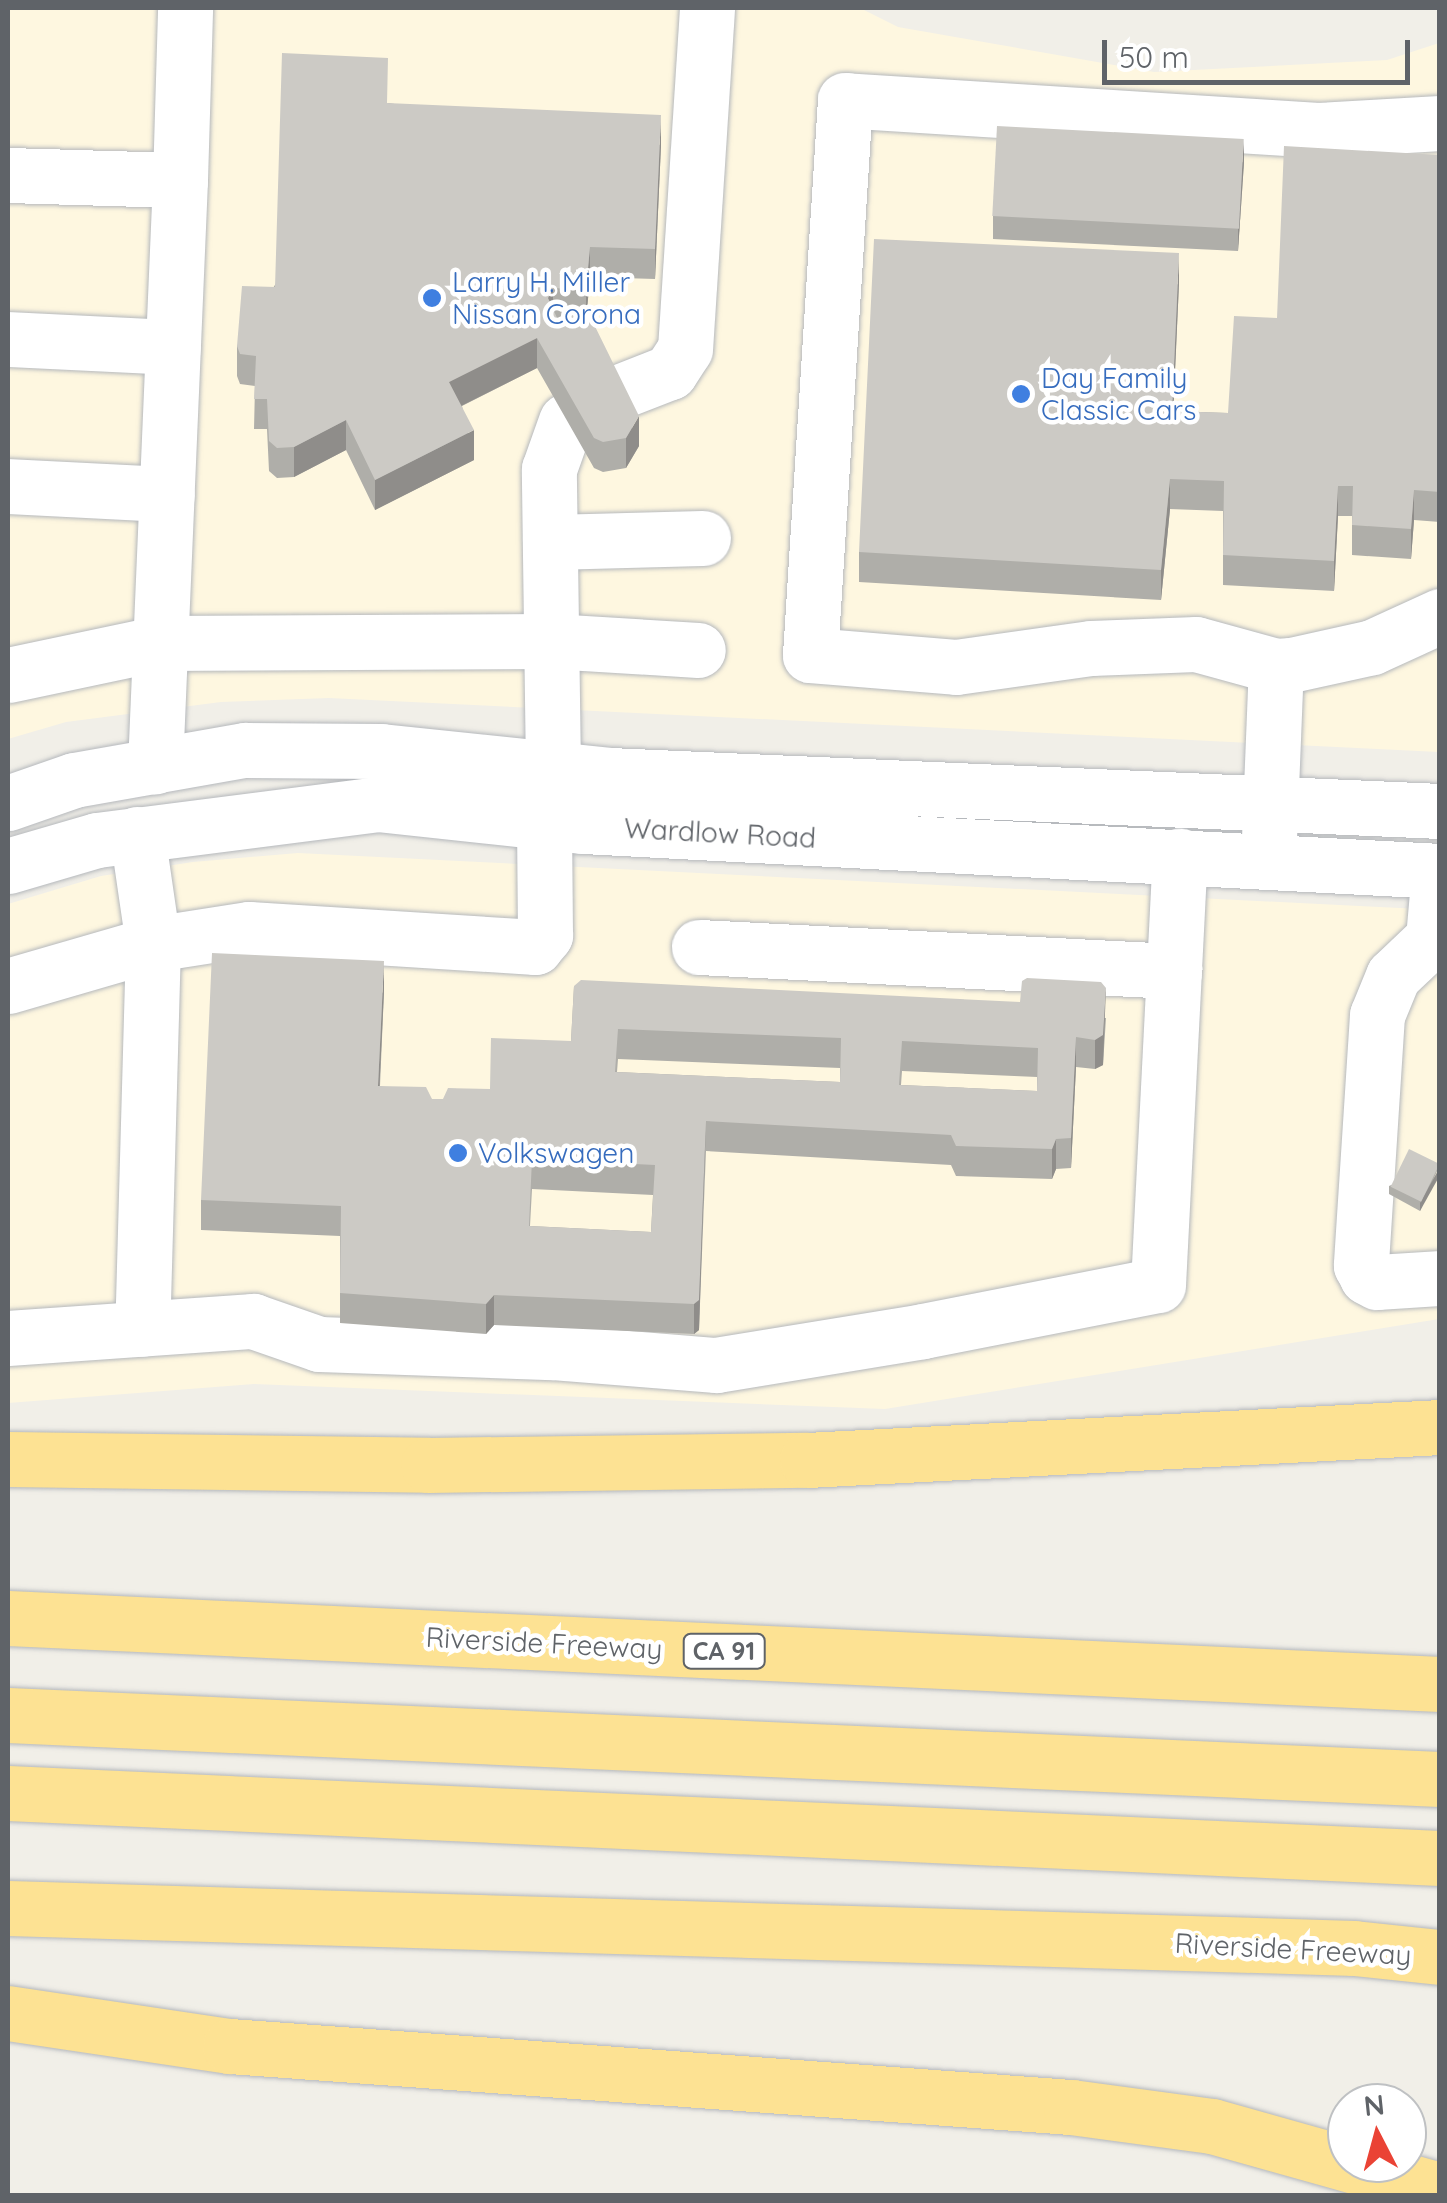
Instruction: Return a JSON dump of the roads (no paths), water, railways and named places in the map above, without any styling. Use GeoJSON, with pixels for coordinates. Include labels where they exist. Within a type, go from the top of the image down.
{"type":"FeatureCollection","features":[{"type":"Feature","properties":{"kind":"highway"},"geometry":{"type":"LineString","coordinates":[[8,1459],[428,1465],[807,1460],[1440,1427]]}},
{"type":"Feature","properties":{"kind":"highway","name":"Riverside Freeway"},"geometry":{"type":"LineString","coordinates":[[8,1618],[1440,1684]]}},
{"type":"Feature","properties":{"kind":"highway"},"geometry":{"type":"LineString","coordinates":[[8,1715],[1440,1780]]}},
{"type":"Feature","properties":{"kind":"highway"},"geometry":{"type":"LineString","coordinates":[[8,1793],[1440,1858]]}},
{"type":"Feature","properties":{"kind":"highway","name":"Riverside Freeway"},"geometry":{"type":"LineString","coordinates":[[8,1908],[1354,1948],[1440,1956]]}},
{"type":"Feature","properties":{"kind":"highway"},"geometry":{"type":"LineString","coordinates":[[1354,1948],[1440,1983]]}},
{"type":"Feature","properties":{"kind":"highway"},"geometry":{"type":"LineString","coordinates":[[8,2013],[230,2046],[1071,2106],[1212,2126],[1440,2190]]}},
{"type":"Feature","properties":{"kind":"street"},"geometry":{"type":"LineString","coordinates":[[155,766],[185,8]]}},
{"type":"Feature","properties":{"kind":"street"},"geometry":{"type":"LineString","coordinates":[[616,393],[670,372],[686,349],[707,8]]}},
{"type":"Feature","properties":{"kind":"street"},"geometry":{"type":"LineString","coordinates":[[1440,123],[1318,130],[845,100],[810,654],[956,666],[1125,645],[1196,644],[1276,666],[1372,647],[1440,616]]}},
{"type":"Feature","properties":{"kind":"street"},"geometry":{"type":"LineString","coordinates":[[8,175],[180,180]]}},
{"type":"Feature","properties":{"kind":"street"},"geometry":{"type":"LineString","coordinates":[[8,338],[173,347]]}},
{"type":"Feature","properties":{"kind":"street"},"geometry":{"type":"LineString","coordinates":[[8,986],[153,944],[249,929],[535,947],[545,934],[552,642],[549,470],[566,421]]}},
{"type":"Feature","properties":{"kind":"street"},"geometry":{"type":"LineString","coordinates":[[8,486],[166,494]]}},
{"type":"Feature","properties":{"kind":"street"},"geometry":{"type":"LineString","coordinates":[[550,542],[703,538]]}},
{"type":"Feature","properties":{"kind":"street"},"geometry":{"type":"LineString","coordinates":[[8,675],[160,643],[552,642],[698,650]]}},
{"type":"Feature","properties":{"kind":"street"},"geometry":{"type":"LineString","coordinates":[[1269,861],[1276,666]]}},
{"type":"Feature","properties":{"kind":"street","name":"Wardlow Road"},"geometry":{"type":"LineString","coordinates":[[8,803],[74,780],[245,750],[362,751],[548,796],[1180,856],[1439,871]]}},
{"type":"Feature","properties":{"kind":"street","name":"Wardlow Road"},"geometry":{"type":"LineString","coordinates":[[8,866],[97,840],[137,834],[377,804],[548,796],[1270,804],[1440,811]]}},
{"type":"Feature","properties":{"kind":"street"},"geometry":{"type":"LineString","coordinates":[[137,834],[153,944],[142,1329]]}},
{"type":"Feature","properties":{"kind":"street"},"geometry":{"type":"LineString","coordinates":[[8,1338],[253,1321],[319,1344],[552,1352],[716,1365],[923,1332],[1158,1285],[1180,856]]}},
{"type":"Feature","properties":{"kind":"street"},"geometry":{"type":"LineString","coordinates":[[1439,871],[1434,938],[1393,976],[1377,1015],[1361,1265],[1366,1277],[1377,1282],[1440,1278]]}},
{"type":"Feature","properties":{"kind":"street"},"geometry":{"type":"LineString","coordinates":[[699,947],[1174,971]]}},
{"type":"Feature","properties":{"kind":"place","name":"Larry H. Miller Nissan Corona"},"geometry":{"type":"Point","coordinates":[432,298]}},
{"type":"Feature","properties":{"kind":"place","name":"Day Family Classic Cars"},"geometry":{"type":"Point","coordinates":[1021,394]}},
{"type":"Feature","properties":{"kind":"place","name":"Volkswagen"},"geometry":{"type":"Point","coordinates":[458,1153]}}]}
